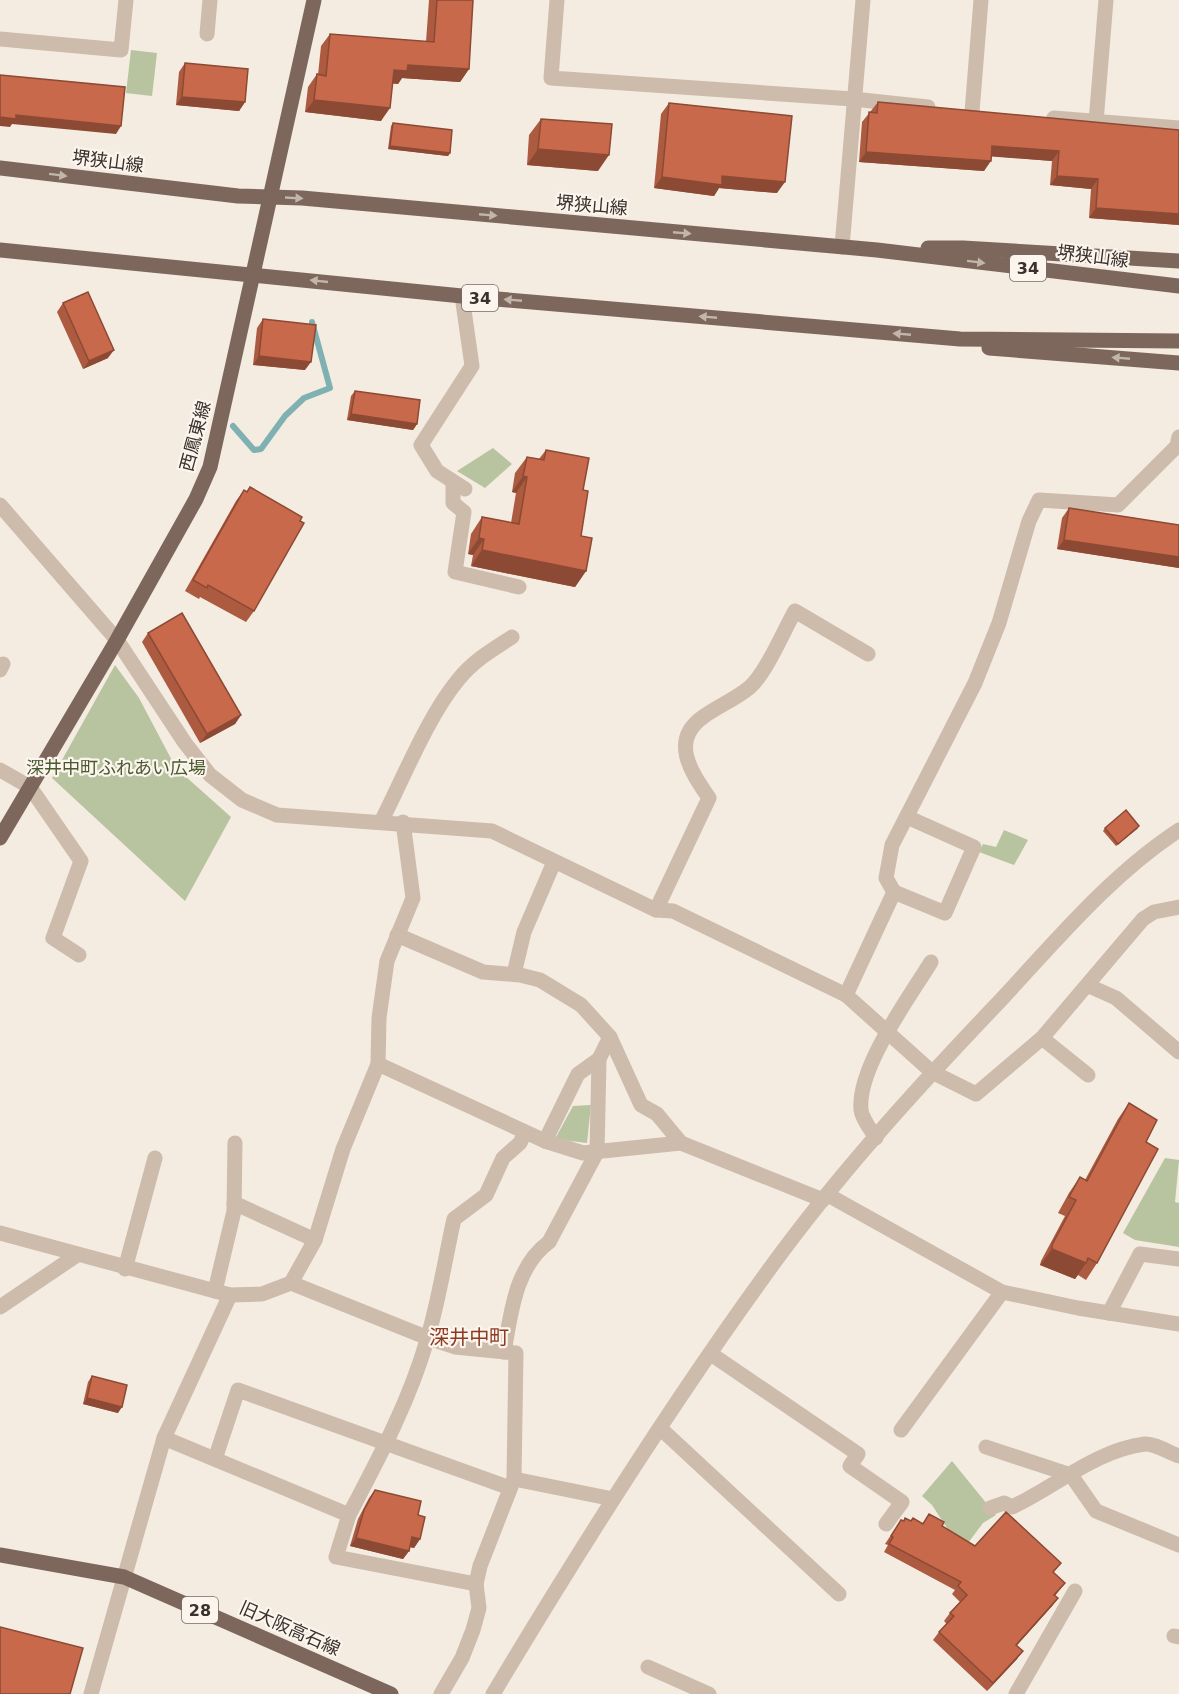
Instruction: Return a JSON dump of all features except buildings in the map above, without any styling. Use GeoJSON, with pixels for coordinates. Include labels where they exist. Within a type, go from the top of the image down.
{"type":"FeatureCollection","features":[{"type":"Feature","properties":{"kind":"main road","name":"西鳳東線"},"geometry":{"type":"LineString","coordinates":[[0,838],[117,640],[196,499],[210,467],[314,0]]}},
{"type":"Feature","properties":{"kind":"main road","name":"堺狭山線"},"geometry":{"type":"LineString","coordinates":[[0,168],[238,196],[877,250],[1179,286]]}},
{"type":"Feature","properties":{"kind":"main road"},"geometry":{"type":"LineString","coordinates":[[877,250],[963,248],[1179,261]]}},
{"type":"Feature","properties":{"kind":"main road","name":"34"},"geometry":{"type":"LineString","coordinates":[[0,250],[462,296],[960,339],[1179,341]]}},
{"type":"Feature","properties":{"kind":"main road"},"geometry":{"type":"LineString","coordinates":[[960,339],[987,348],[1179,363]]}},
{"type":"Feature","properties":{"kind":"main road","name":"旧大阪高石線"},"geometry":{"type":"LineString","coordinates":[[0,1555],[124,1577],[390,1694]]}},
{"type":"Feature","properties":{"kind":"street"},"geometry":{"type":"LineString","coordinates":[[0,39],[121,50],[126,0]]}},
{"type":"Feature","properties":{"kind":"street"},"geometry":{"type":"LineString","coordinates":[[207,34],[210,0]]}},
{"type":"Feature","properties":{"kind":"street"},"geometry":{"type":"LineString","coordinates":[[557,0],[551,78],[853,99],[940,108]]}},
{"type":"Feature","properties":{"kind":"street"},"geometry":{"type":"LineString","coordinates":[[842,247],[863,0]]}},
{"type":"Feature","properties":{"kind":"street"},"geometry":{"type":"LineString","coordinates":[[972,112],[981,0]]}},
{"type":"Feature","properties":{"kind":"street"},"geometry":{"type":"LineString","coordinates":[[1096,122],[1106,0]]}},
{"type":"Feature","properties":{"kind":"street"},"geometry":{"type":"LineString","coordinates":[[1040,117],[1179,128]]}},
{"type":"Feature","properties":{"kind":"street"},"geometry":{"type":"LineString","coordinates":[[462,296],[472,366],[421,445],[437,471],[459,485],[453,503],[464,512],[454,572],[519,587]]}},
{"type":"Feature","properties":{"kind":"street"},"geometry":{"type":"LineString","coordinates":[[907,817],[974,847],[945,913],[894,892],[886,878],[892,845],[975,683],[999,623],[1029,521],[1039,500],[1118,506],[1177,446],[1179,437]]}},
{"type":"Feature","properties":{"kind":"street"},"geometry":{"type":"LineString","coordinates":[[0,505],[117,640],[185,743],[210,775],[242,800],[277,815],[335,821],[402,822],[492,831],[656,910],[673,911],[846,995],[932,1072],[976,1094],[1042,1038],[1089,986],[1143,919],[1154,912],[1179,908]]}},
{"type":"Feature","properties":{"kind":"street"},"geometry":{"type":"LineString","coordinates":[[656,910],[709,798],[688,768],[685,748],[691,732],[701,718],[752,685],[795,610],[868,654]]}},
{"type":"Feature","properties":{"kind":"street"},"geometry":{"type":"LineString","coordinates":[[381,822],[442,702],[458,679],[482,656],[512,637]]}},
{"type":"Feature","properties":{"kind":"street"},"geometry":{"type":"LineString","coordinates":[[0,770],[30,787],[81,861],[53,938],[80,955]]}},
{"type":"Feature","properties":{"kind":"street"},"geometry":{"type":"LineString","coordinates":[[0,1233],[125,1269],[223,1293],[262,1294],[291,1283],[315,1240],[343,1149],[378,1064],[379,1018],[387,961],[412,898],[402,822]]}},
{"type":"Feature","properties":{"kind":"street"},"geometry":{"type":"LineString","coordinates":[[493,1694],[613,1499],[660,1428],[696,1385],[711,1354],[764,1277],[825,1198],[932,1072],[1123,872],[1179,830]]}},
{"type":"Feature","properties":{"kind":"street"},"geometry":{"type":"LineString","coordinates":[[514,974],[524,932],[554,862]]}},
{"type":"Feature","properties":{"kind":"street"},"geometry":{"type":"LineString","coordinates":[[846,995],[894,892]]}},
{"type":"Feature","properties":{"kind":"street"},"geometry":{"type":"LineString","coordinates":[[397,935],[483,972],[514,974],[540,980],[581,1005],[610,1036],[641,1105],[657,1114],[681,1143]]}},
{"type":"Feature","properties":{"kind":"street"},"geometry":{"type":"LineString","coordinates":[[876,1138],[861,1113],[861,1094],[865,1077],[888,1033],[931,962]]}},
{"type":"Feature","properties":{"kind":"street"},"geometry":{"type":"LineString","coordinates":[[1089,986],[1116,998],[1179,1052]]}},
{"type":"Feature","properties":{"kind":"street"},"geometry":{"type":"LineString","coordinates":[[504,1352],[514,1299],[521,1280],[536,1252],[549,1242],[597,1152],[599,1059],[610,1036]]}},
{"type":"Feature","properties":{"kind":"street"},"geometry":{"type":"LineString","coordinates":[[1042,1038],[1088,1075]]}},
{"type":"Feature","properties":{"kind":"street"},"geometry":{"type":"LineString","coordinates":[[545,1141],[578,1074],[599,1059]]}},
{"type":"Feature","properties":{"kind":"street"},"geometry":{"type":"LineString","coordinates":[[378,1064],[545,1141],[583,1153],[681,1143],[825,1198],[1002,1292],[1179,1324]]}},
{"type":"Feature","properties":{"kind":"street"},"geometry":{"type":"LineString","coordinates":[[476,1584],[336,1557],[349,1515],[387,1443],[410,1390],[428,1338],[454,1219],[486,1195],[503,1158],[520,1143],[525,1132]]}},
{"type":"Feature","properties":{"kind":"street"},"geometry":{"type":"LineString","coordinates":[[91,1694],[164,1438],[223,1293],[234,1203],[235,1143]]}},
{"type":"Feature","properties":{"kind":"street"},"geometry":{"type":"LineString","coordinates":[[125,1269],[155,1158]]}},
{"type":"Feature","properties":{"kind":"street"},"geometry":{"type":"LineString","coordinates":[[234,1203],[315,1240]]}},
{"type":"Feature","properties":{"kind":"street"},"geometry":{"type":"LineString","coordinates":[[1109,1313],[1140,1254],[1179,1259]]}},
{"type":"Feature","properties":{"kind":"street"},"geometry":{"type":"LineString","coordinates":[[0,1307],[77,1255]]}},
{"type":"Feature","properties":{"kind":"street"},"geometry":{"type":"LineString","coordinates":[[291,1283],[455,1347],[516,1353],[512,1484],[476,1584],[479,1608],[473,1630],[462,1658],[441,1694]]}},
{"type":"Feature","properties":{"kind":"street"},"geometry":{"type":"LineString","coordinates":[[901,1430],[1002,1292]]}},
{"type":"Feature","properties":{"kind":"street"},"geometry":{"type":"LineString","coordinates":[[711,1354],[858,1454],[850,1466],[902,1502],[886,1524]]}},
{"type":"Feature","properties":{"kind":"street"},"geometry":{"type":"LineString","coordinates":[[215,1460],[238,1390],[512,1484],[613,1499]]}},
{"type":"Feature","properties":{"kind":"street"},"geometry":{"type":"LineString","coordinates":[[660,1428],[839,1594]]}},
{"type":"Feature","properties":{"kind":"street"},"geometry":{"type":"LineString","coordinates":[[164,1438],[349,1515]]}},
{"type":"Feature","properties":{"kind":"street"},"geometry":{"type":"LineString","coordinates":[[990,1508],[1004,1503],[1012,1507],[1071,1475],[1091,1460],[1146,1443],[1179,1456]]}},
{"type":"Feature","properties":{"kind":"street"},"geometry":{"type":"LineString","coordinates":[[986,1447],[1071,1475],[1096,1511],[1179,1545]]}},
{"type":"Feature","properties":{"kind":"street"},"geometry":{"type":"LineString","coordinates":[[1016,1694],[1074,1592]]}},
{"type":"Feature","properties":{"kind":"street"},"geometry":{"type":"LineString","coordinates":[[648,1667],[709,1694]]}},
{"type":"Feature","properties":{"kind":"green space"},"geometry":{"type":"Polygon","coordinates":[[[131,50],[157,53],[152,96],[126,93],[131,50]]]}},
{"type":"Feature","properties":{"kind":"green space"},"geometry":{"type":"Polygon","coordinates":[[[493,448],[512,464],[485,488],[457,471],[493,448]]]}},
{"type":"Feature","properties":{"kind":"green space","name":"深井中町ふれあい広場"},"geometry":{"type":"Polygon","coordinates":[[[115,665],[139,698],[176,768],[231,817],[185,901],[52,778],[115,665]]]}},
{"type":"Feature","properties":{"kind":"green space"},"geometry":{"type":"Polygon","coordinates":[[[1004,830],[1028,840],[1014,865],[979,852],[983,844],[996,847],[1004,830]]]}},
{"type":"Feature","properties":{"kind":"green space"},"geometry":{"type":"Polygon","coordinates":[[[591,1105],[587,1143],[555,1139],[573,1106],[591,1105]]]}},
{"type":"Feature","properties":{"kind":"green space"},"geometry":{"type":"Polygon","coordinates":[[[1165,1158],[1179,1160],[1175,1202],[1179,1203],[1179,1247],[1135,1240],[1123,1233],[1165,1158]]]}},
{"type":"Feature","properties":{"kind":"green space"},"geometry":{"type":"Polygon","coordinates":[[[952,1461],[996,1515],[983,1523],[962,1551],[932,1505],[922,1496],[952,1461]]]}},
{"type":"Feature","properties":{"kind":"waterway"},"geometry":{"type":"LineString","coordinates":[[233,426],[254,450],[261,449],[285,416],[304,398],[330,388],[312,322]]}},
{"type":"Feature","properties":{"kind":"district","name":"深井中町"},"geometry":{"type":"Point","coordinates":[469,1337]}}]}
